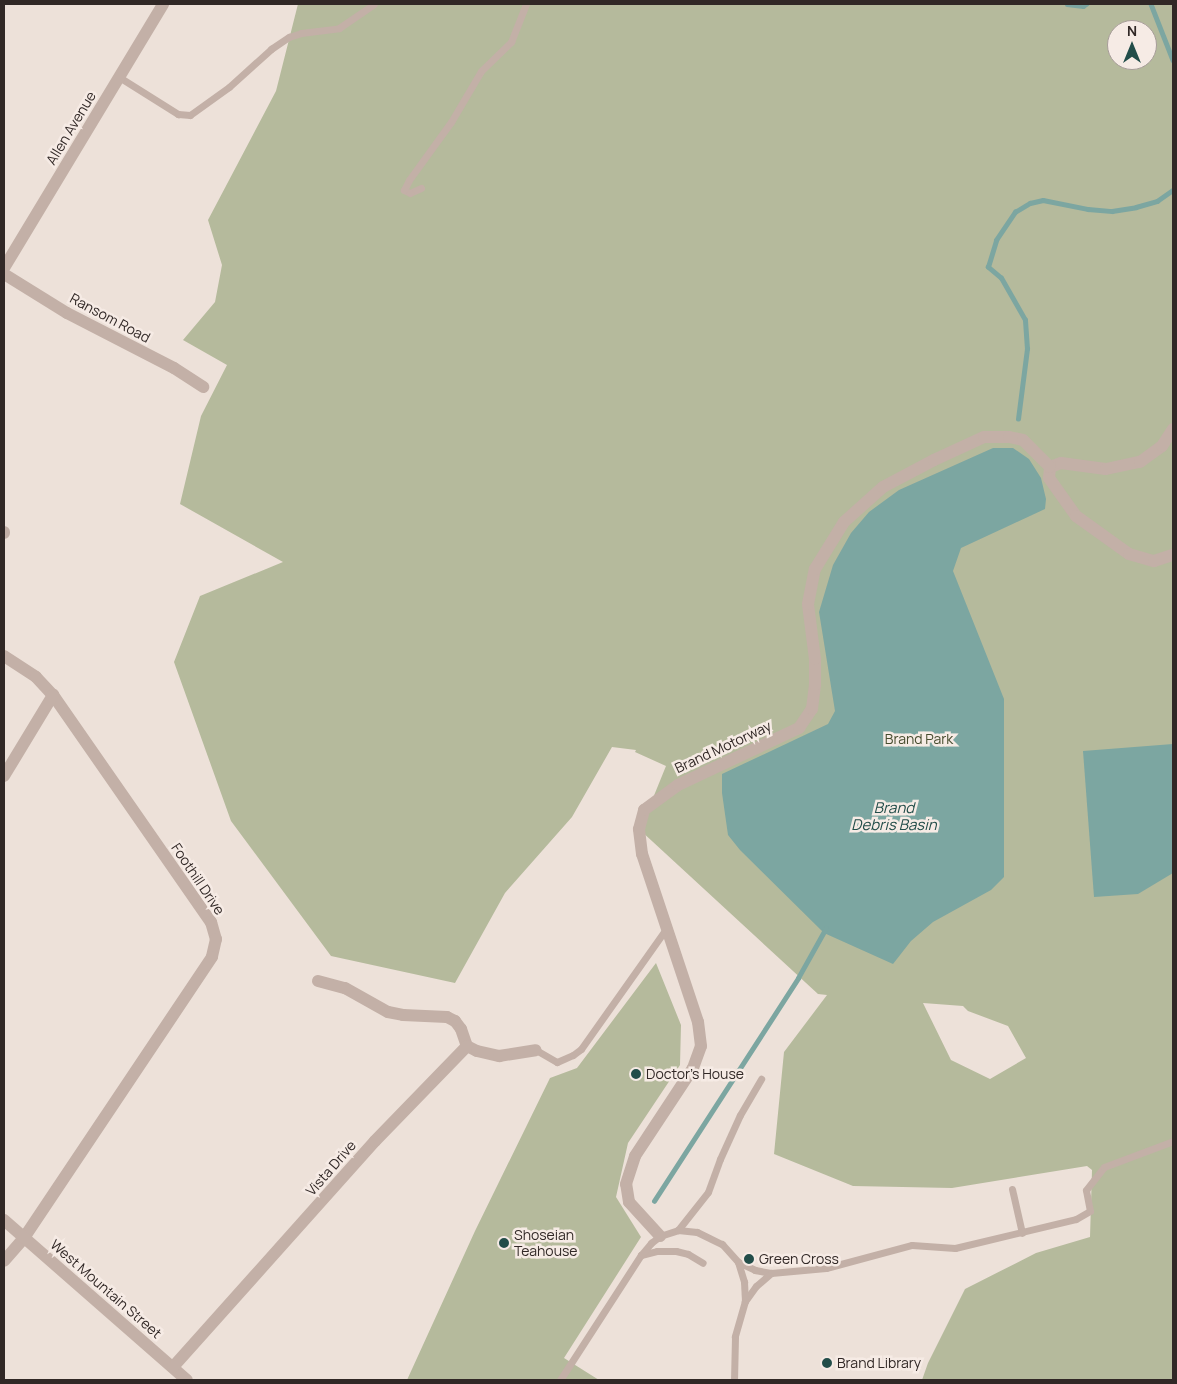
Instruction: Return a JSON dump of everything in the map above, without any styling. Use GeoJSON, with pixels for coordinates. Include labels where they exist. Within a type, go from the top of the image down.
{"type":"FeatureCollection","features":[{"type":"Feature","properties":{"kind":"street","name":"Allen Avenue"},"geometry":{"type":"LineString","coordinates":[[4,268],[163,4]]}},
{"type":"Feature","properties":{"kind":"street","name":"Ransom Road"},"geometry":{"type":"LineString","coordinates":[[4,274],[67,312],[174,368],[202,387]]}},
{"type":"Feature","properties":{"kind":"street"},"geometry":{"type":"LineString","coordinates":[[1050,467],[1061,463],[1106,469],[1140,462],[1162,446],[1173,429]]}},
{"type":"Feature","properties":{"kind":"street","name":"Brand Motorway"},"geometry":{"type":"LineString","coordinates":[[660,1236],[630,1202],[626,1184],[634,1156],[693,1068],[701,1046],[698,1022],[642,854],[639,829],[644,810],[678,785],[799,728],[812,709],[815,685],[815,659],[808,604],[815,569],[844,522],[883,487],[934,460],[984,437],[1009,437],[1023,440],[1050,467],[1049,478],[1076,516],[1129,554],[1154,561],[1173,555]]}},
{"type":"Feature","properties":{"kind":"street","name":"Foothill Drive"},"geometry":{"type":"LineString","coordinates":[[4,656],[36,677],[53,695],[211,922],[216,939],[212,957],[24,1238],[4,1261]]}},
{"type":"Feature","properties":{"kind":"street"},"geometry":{"type":"LineString","coordinates":[[4,776],[53,695]]}},
{"type":"Feature","properties":{"kind":"street"},"geometry":{"type":"LineString","coordinates":[[318,981],[345,988],[388,1012],[404,1015],[447,1017],[455,1021],[461,1029],[467,1046],[477,1052],[499,1056],[536,1050]]}},
{"type":"Feature","properties":{"kind":"street","name":"Vista Drive"},"geometry":{"type":"LineString","coordinates":[[173,1367],[381,1134],[467,1046]]}},
{"type":"Feature","properties":{"kind":"street","name":"West Mountain Street"},"geometry":{"type":"LineString","coordinates":[[4,1220],[187,1380]]}},
{"type":"Feature","properties":{"kind":"lane"},"geometry":{"type":"LineString","coordinates":[[119,77],[178,114],[190,115],[229,87],[271,49],[301,33],[339,28],[374,4]]}},
{"type":"Feature","properties":{"kind":"lane"},"geometry":{"type":"LineString","coordinates":[[421,188],[410,193],[404,190],[450,122],[481,70],[511,42],[526,4]]}},
{"type":"Feature","properties":{"kind":"lane"},"geometry":{"type":"LineString","coordinates":[[536,1050],[557,1062],[582,1049],[666,930]]}},
{"type":"Feature","properties":{"kind":"lane"},"geometry":{"type":"LineString","coordinates":[[678,1230],[708,1192],[736,1124],[761,1079]]}},
{"type":"Feature","properties":{"kind":"lane"},"geometry":{"type":"LineString","coordinates":[[560,1380],[641,1255],[651,1242],[660,1236],[678,1230],[697,1232],[722,1244],[738,1262],[755,1270],[771,1273],[826,1268],[912,1245],[954,1248],[1076,1220],[1090,1211],[1086,1190],[1104,1167],[1173,1141]]}},
{"type":"Feature","properties":{"kind":"lane"},"geometry":{"type":"LineString","coordinates":[[1012,1189],[1022,1233]]}},
{"type":"Feature","properties":{"kind":"lane"},"geometry":{"type":"LineString","coordinates":[[641,1255],[658,1251],[676,1251],[688,1254],[703,1263]]}},
{"type":"Feature","properties":{"kind":"lane"},"geometry":{"type":"LineString","coordinates":[[734,1380],[732,1366],[735,1337],[745,1300],[744,1282],[738,1262]]}},
{"type":"Feature","properties":{"kind":"lane"},"geometry":{"type":"LineString","coordinates":[[745,1300],[756,1286],[771,1273]]}},
{"type":"Feature","properties":{"kind":"green space","name":"Brand Park"},"geometry":{"type":"Polygon","coordinates":[[[298,4],[1173,4],[1173,1380],[922,1380],[928,1363],[965,1289],[1036,1253],[1090,1237],[1092,1170],[1087,1166],[952,1188],[853,1186],[774,1154],[784,1052],[827,995],[818,994],[640,830],[666,766],[635,752],[636,750],[612,747],[572,817],[505,893],[455,983],[331,956],[231,821],[174,662],[200,596],[283,562],[180,504],[201,416],[227,365],[183,340],[215,302],[222,265],[208,220],[276,91],[298,4]],[[923,1003],[951,1060],[990,1079],[1026,1058],[1008,1026],[968,1011],[963,1006],[923,1003]]]}},
{"type":"Feature","properties":{"kind":"green space"},"geometry":{"type":"Polygon","coordinates":[[[656,963],[681,1025],[680,1065],[628,1143],[616,1197],[641,1237],[564,1358],[599,1380],[407,1380],[475,1231],[550,1078],[577,1068],[656,963]]]}},
{"type":"Feature","properties":{"kind":"water","name":"Brand Debris Basin"},"geometry":{"type":"Polygon","coordinates":[[[993,448],[1013,448],[1029,459],[1041,478],[1046,499],[1045,509],[961,548],[953,571],[1004,699],[1004,877],[991,890],[933,922],[911,941],[893,964],[824,933],[740,850],[728,835],[722,793],[722,774],[828,724],[835,711],[819,612],[833,565],[851,533],[869,512],[899,490],[993,448]]]}},
{"type":"Feature","properties":{"kind":"water"},"geometry":{"type":"Polygon","coordinates":[[[1173,744],[1173,873],[1138,894],[1094,897],[1083,751],[1173,744]]]}},
{"type":"Feature","properties":{"kind":"waterway"},"geometry":{"type":"LineString","coordinates":[[1067,4],[1083,6],[1086,4]]}},
{"type":"Feature","properties":{"kind":"waterway"},"geometry":{"type":"LineString","coordinates":[[1151,4],[1173,60]]}},
{"type":"Feature","properties":{"kind":"waterway"},"geometry":{"type":"LineString","coordinates":[[1018,419],[1027,349],[1025,320],[1001,278],[988,267],[996,240],[1015,212],[1030,203],[1043,200],[1088,209],[1112,211],[1157,201],[1173,190]]}},
{"type":"Feature","properties":{"kind":"waterway"},"geometry":{"type":"LineString","coordinates":[[654,1201],[798,978],[826,928]]}},
{"type":"Feature","properties":{"kind":"place","name":"Doctor's House"},"geometry":{"type":"Point","coordinates":[636,1074]}},
{"type":"Feature","properties":{"kind":"place","name":"Shoseian Teahouse"},"geometry":{"type":"Point","coordinates":[504,1243]}},
{"type":"Feature","properties":{"kind":"place","name":"Green Cross"},"geometry":{"type":"Point","coordinates":[749,1259]}},
{"type":"Feature","properties":{"kind":"place","name":"Brand Library"},"geometry":{"type":"Point","coordinates":[827,1363]}}]}
